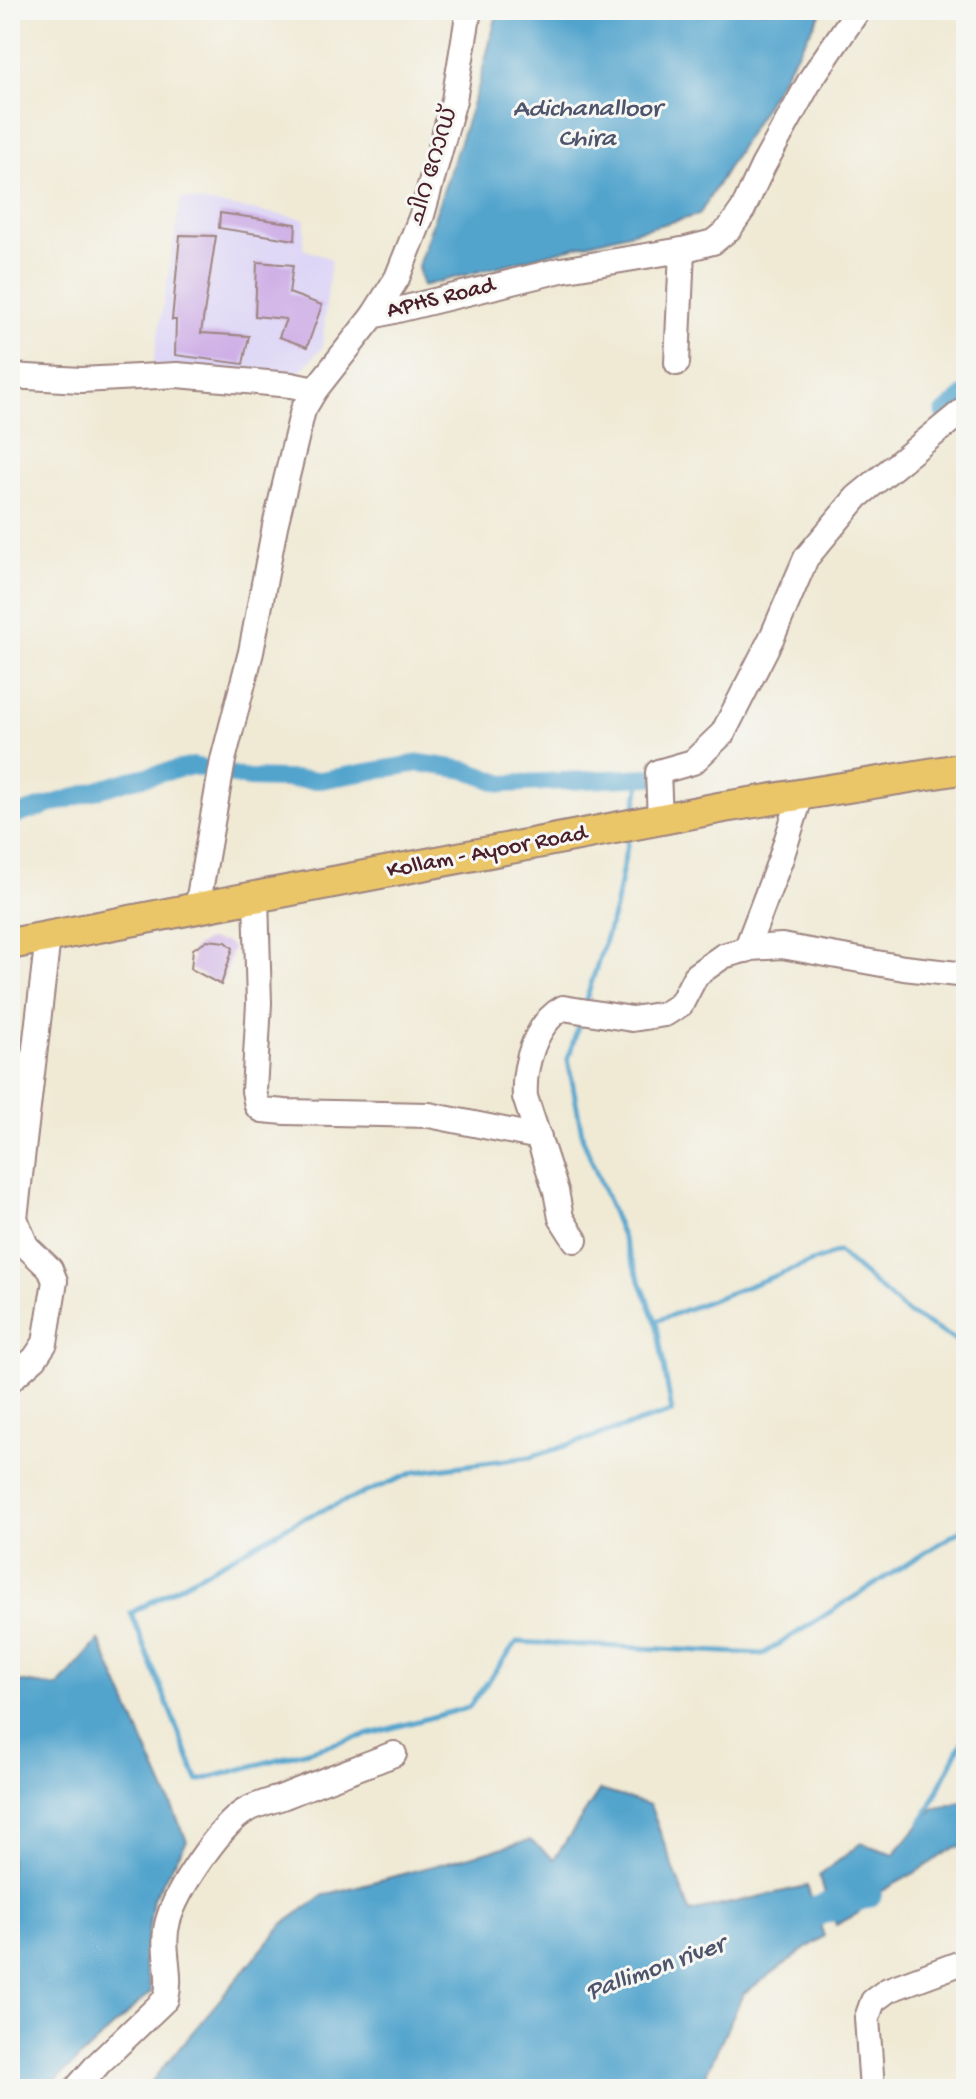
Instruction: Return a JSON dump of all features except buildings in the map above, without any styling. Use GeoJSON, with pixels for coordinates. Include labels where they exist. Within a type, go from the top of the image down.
{"type":"FeatureCollection","features":[{"type":"Feature","properties":{"kind":"main road","name":"Kollam - Ayoor Road"},"geometry":{"type":"LineString","coordinates":[[10,944],[660,819],[966,768]]}},
{"type":"Feature","properties":{"kind":"street","name":"ചിറ റോഡ്"},"geometry":{"type":"LineString","coordinates":[[373,316],[397,278],[422,215],[454,100],[469,10]]}},
{"type":"Feature","properties":{"kind":"street","name":"APHS Road"},"geometry":{"type":"LineString","coordinates":[[197,908],[221,770],[251,652],[275,526],[303,410],[315,390],[373,316],[561,270],[713,242],[729,229],[743,209],[811,79],[858,10]]}},
{"type":"Feature","properties":{"kind":"street"},"geometry":{"type":"LineString","coordinates":[[677,363],[682,250]]}},
{"type":"Feature","properties":{"kind":"street"},"geometry":{"type":"LineString","coordinates":[[10,376],[81,380],[177,375],[315,390]]}},
{"type":"Feature","properties":{"kind":"street"},"geometry":{"type":"LineString","coordinates":[[660,819],[658,772],[693,762],[723,733],[773,635],[806,558],[857,497],[966,408]]}},
{"type":"Feature","properties":{"kind":"street"},"geometry":{"type":"LineString","coordinates":[[746,950],[801,795]]}},
{"type":"Feature","properties":{"kind":"street"},"geometry":{"type":"LineString","coordinates":[[256,897],[259,1003],[254,1091],[257,1106],[269,1111],[345,1116],[429,1115],[539,1137]]}},
{"type":"Feature","properties":{"kind":"street"},"geometry":{"type":"LineString","coordinates":[[10,1380],[35,1358],[45,1343],[55,1281],[42,1260],[26,1246],[15,1218],[48,937]]}},
{"type":"Feature","properties":{"kind":"street"},"geometry":{"type":"LineString","coordinates":[[575,1240],[561,1218],[556,1191],[525,1097],[524,1081],[537,1036],[553,1013],[563,1008],[632,1019],[665,1014],[681,1004],[696,975],[723,956],[782,946],[904,968],[966,975]]}},
{"type":"Feature","properties":{"kind":"street"},"geometry":{"type":"LineString","coordinates":[[76,2089],[166,1999],[169,1972],[164,1937],[173,1903],[183,1883],[220,1836],[244,1812],[394,1754]]}},
{"type":"Feature","properties":{"kind":"street"},"geometry":{"type":"LineString","coordinates":[[872,2089],[867,2018],[873,2001],[888,1990],[966,1961]]}},
{"type":"Feature","properties":{"kind":"shaded area"},"geometry":{"type":"Polygon","coordinates":[[[181,198],[305,219],[303,249],[331,259],[322,348],[292,380],[153,365],[181,198]]]}},
{"type":"Feature","properties":{"kind":"water","name":"Adichanalloor Chira"},"geometry":{"type":"Polygon","coordinates":[[[498,10],[823,10],[699,215],[422,286],[418,266],[479,85],[498,10]]]}},
{"type":"Feature","properties":{"kind":"water"},"geometry":{"type":"Polygon","coordinates":[[[99,1640],[187,1841],[153,1898],[144,1964],[151,1992],[46,2089],[10,2089],[10,1680],[58,1687],[99,1640]]]}},
{"type":"Feature","properties":{"kind":"water"},"geometry":{"type":"Polygon","coordinates":[[[600,1790],[650,1805],[690,1912],[807,1886],[824,1936],[743,1994],[699,2089],[145,2089],[283,1924],[324,1895],[530,1840],[554,1859],[600,1790]]]}},
{"type":"Feature","properties":{"kind":"water"},"geometry":{"type":"Polygon","coordinates":[[[966,1801],[966,1848],[955,1847],[873,1896],[857,1914],[836,1925],[819,1876],[861,1843],[894,1854],[933,1809],[966,1801]]]}},
{"type":"Feature","properties":{"kind":"waterway"},"geometry":{"type":"LineString","coordinates":[[944,413],[966,394]]}},
{"type":"Feature","properties":{"kind":"waterway"},"geometry":{"type":"LineString","coordinates":[[10,817],[130,780],[193,766],[247,778],[320,780],[420,763],[466,770],[503,784],[670,776]]}},
{"type":"Feature","properties":{"kind":"waterway"},"geometry":{"type":"LineString","coordinates":[[635,810],[641,778]]}},
{"type":"Feature","properties":{"kind":"waterway"},"geometry":{"type":"LineString","coordinates":[[585,1003],[615,909],[628,840]]}},
{"type":"Feature","properties":{"kind":"waterway"},"geometry":{"type":"LineString","coordinates":[[581,1017],[568,1059],[583,1139],[656,1321],[672,1412],[530,1457],[415,1472],[299,1520],[131,1613],[198,1781],[469,1707],[517,1642],[763,1654],[966,1527]]}},
{"type":"Feature","properties":{"kind":"waterway"},"geometry":{"type":"LineString","coordinates":[[656,1321],[838,1252],[906,1312],[966,1346]]}},
{"type":"Feature","properties":{"kind":"waterway"},"geometry":{"type":"LineString","coordinates":[[922,1822],[966,1734]]}},
{"type":"Feature","properties":{"kind":"waterway","name":"Pallimon river"},"geometry":{"type":"LineString","coordinates":[[777,1926],[867,1893]]}}]}
